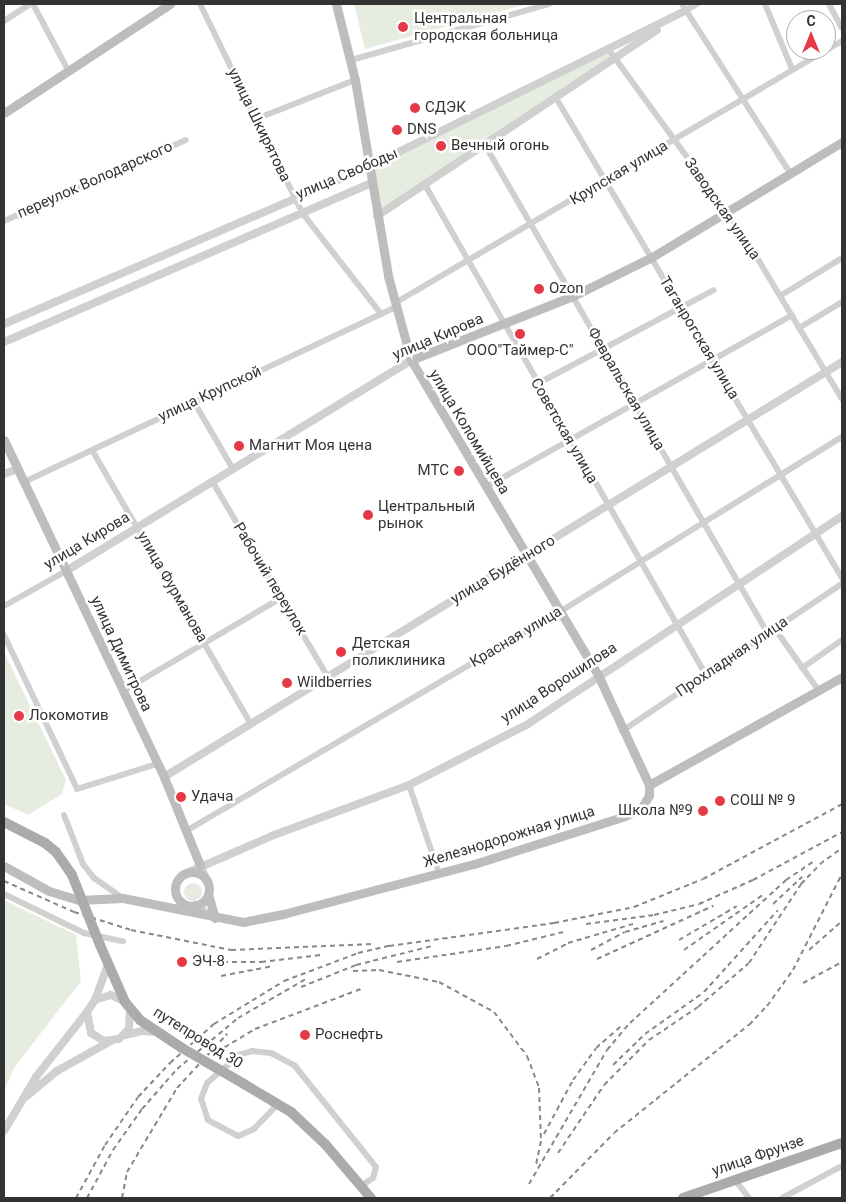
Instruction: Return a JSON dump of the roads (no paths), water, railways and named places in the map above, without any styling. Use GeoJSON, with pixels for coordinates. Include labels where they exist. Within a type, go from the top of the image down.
{"type":"FeatureCollection","features":[{"type":"Feature","properties":{"kind":"main road"},"geometry":{"type":"LineString","coordinates":[[4,114],[170,4]]}},
{"type":"Feature","properties":{"kind":"main road","name":"улица Коломийцева"},"geometry":{"type":"LineString","coordinates":[[336,4],[355,80],[378,216],[396,305],[411,360],[598,676],[649,786]]}},
{"type":"Feature","properties":{"kind":"main road","name":"улица Кирова"},"geometry":{"type":"LineString","coordinates":[[411,360],[573,296],[652,257],[842,142]]}},
{"type":"Feature","properties":{"kind":"main road","name":"улица Димитрова"},"geometry":{"type":"LineString","coordinates":[[4,440],[164,777],[200,865]]}},
{"type":"Feature","properties":{"kind":"main road"},"geometry":{"type":"LineString","coordinates":[[649,786],[842,677]]}},
{"type":"Feature","properties":{"kind":"main road","name":"Железнодорожная улица"},"geometry":{"type":"LineString","coordinates":[[4,866],[49,891],[79,900],[123,898],[215,918],[243,922],[439,873],[625,816],[641,809],[649,795],[649,786]]}},
{"type":"Feature","properties":{"kind":"main road","name":"путепровод 30"},"geometry":{"type":"LineString","coordinates":[[4,822],[45,843],[56,852],[72,875],[108,964],[128,1005],[156,1032],[278,1104],[326,1145],[372,1198]]}},
{"type":"Feature","properties":{"kind":"main road"},"geometry":{"type":"LineString","coordinates":[[208,894],[192,906],[178,900],[174,889],[178,878],[188,872],[200,874],[208,883],[208,894],[215,918]]}},
{"type":"Feature","properties":{"kind":"main road","name":"улица Фрунзе"},"geometry":{"type":"LineString","coordinates":[[683,1198],[842,1143]]}},
{"type":"Feature","properties":{"kind":"street"},"geometry":{"type":"LineString","coordinates":[[4,21],[32,4],[68,70]]}},
{"type":"Feature","properties":{"kind":"street","name":"улица Шкирятова"},"geometry":{"type":"LineString","coordinates":[[200,4],[303,214],[380,314]]}},
{"type":"Feature","properties":{"kind":"street"},"geometry":{"type":"LineString","coordinates":[[350,60],[549,4]]}},
{"type":"Feature","properties":{"kind":"street","name":"улица Свободы"},"geometry":{"type":"LineString","coordinates":[[4,324],[294,197],[370,166],[609,50],[683,7],[697,4]]}},
{"type":"Feature","properties":{"kind":"street"},"geometry":{"type":"LineString","coordinates":[[764,4],[792,69]]}},
{"type":"Feature","properties":{"kind":"street"},"geometry":{"type":"LineString","coordinates":[[829,4],[842,28]]}},
{"type":"Feature","properties":{"kind":"street"},"geometry":{"type":"LineString","coordinates":[[683,7],[790,172]]}},
{"type":"Feature","properties":{"kind":"street","name":"улица Свободы"},"geometry":{"type":"LineString","coordinates":[[378,216],[615,58],[683,7]]}},
{"type":"Feature","properties":{"kind":"street","name":"Крупская улица"},"geometry":{"type":"LineString","coordinates":[[396,305],[673,141],[741,98],[842,41]]}},
{"type":"Feature","properties":{"kind":"street","name":"Заводская улица"},"geometry":{"type":"LineString","coordinates":[[609,50],[673,141],[741,231],[842,399]]}},
{"type":"Feature","properties":{"kind":"street"},"geometry":{"type":"LineString","coordinates":[[256,119],[355,80]]}},
{"type":"Feature","properties":{"kind":"street","name":"Таганрогская улица"},"geometry":{"type":"LineString","coordinates":[[556,98],[842,578]]}},
{"type":"Feature","properties":{"kind":"street","name":"переулок Володарского"},"geometry":{"type":"LineString","coordinates":[[4,221],[186,140]]}},
{"type":"Feature","properties":{"kind":"street","name":"Февральская улица"},"geometry":{"type":"LineString","coordinates":[[485,145],[768,634]]}},
{"type":"Feature","properties":{"kind":"street","name":"улица Свободы"},"geometry":{"type":"LineString","coordinates":[[4,342],[372,183]]}},
{"type":"Feature","properties":{"kind":"street","name":"Советская улица"},"geometry":{"type":"LineString","coordinates":[[425,185],[502,324],[706,675]]}},
{"type":"Feature","properties":{"kind":"street"},"geometry":{"type":"LineString","coordinates":[[780,296],[842,258]]}},
{"type":"Feature","properties":{"kind":"street"},"geometry":{"type":"LineString","coordinates":[[537,384],[714,290]]}},
{"type":"Feature","properties":{"kind":"street"},"geometry":{"type":"LineString","coordinates":[[799,328],[842,302]]}},
{"type":"Feature","properties":{"kind":"street","name":"улица Крупской"},"geometry":{"type":"LineString","coordinates":[[24,482],[396,305]]}},
{"type":"Feature","properties":{"kind":"street"},"geometry":{"type":"LineString","coordinates":[[486,488],[792,315]]}},
{"type":"Feature","properties":{"kind":"street","name":"улица Кирова"},"geometry":{"type":"LineString","coordinates":[[4,606],[66,571],[411,360]]}},
{"type":"Feature","properties":{"kind":"street","name":"улица Будённого"},"geometry":{"type":"LineString","coordinates":[[164,777],[842,362]]}},
{"type":"Feature","properties":{"kind":"street"},"geometry":{"type":"LineString","coordinates":[[194,402],[233,469]]}},
{"type":"Feature","properties":{"kind":"street","name":"Красная улица"},"geometry":{"type":"LineString","coordinates":[[186,830],[561,611],[842,437]]}},
{"type":"Feature","properties":{"kind":"street","name":"улица Фурманова"},"geometry":{"type":"LineString","coordinates":[[92,450],[251,724]]}},
{"type":"Feature","properties":{"kind":"street"},"geometry":{"type":"LineString","coordinates":[[4,474],[17,469]]}},
{"type":"Feature","properties":{"kind":"street","name":"Рабочий переулок"},"geometry":{"type":"LineString","coordinates":[[212,482],[328,676]]}},
{"type":"Feature","properties":{"kind":"street","name":"улица Ворошилова"},"geometry":{"type":"LineString","coordinates":[[188,872],[200,865],[409,785],[528,724],[842,516]]}},
{"type":"Feature","properties":{"kind":"street","name":"Прохладная улица"},"geometry":{"type":"LineString","coordinates":[[622,731],[842,584]]}},
{"type":"Feature","properties":{"kind":"street"},"geometry":{"type":"LineString","coordinates":[[123,691],[281,598]]}},
{"type":"Feature","properties":{"kind":"street"},"geometry":{"type":"LineString","coordinates":[[774,629],[819,691]]}},
{"type":"Feature","properties":{"kind":"street"},"geometry":{"type":"LineString","coordinates":[[4,635],[77,789],[157,764]]}},
{"type":"Feature","properties":{"kind":"street"},"geometry":{"type":"LineString","coordinates":[[802,668],[842,640]]}},
{"type":"Feature","properties":{"kind":"street"},"geometry":{"type":"LineString","coordinates":[[409,785],[439,873]]}},
{"type":"Feature","properties":{"kind":"street"},"geometry":{"type":"LineString","coordinates":[[64,815],[83,864],[94,878],[123,898]]}},
{"type":"Feature","properties":{"kind":"street","name":"улица Димитрова"},"geometry":{"type":"LineString","coordinates":[[200,865],[208,883]]}},
{"type":"Feature","properties":{"kind":"street"},"geometry":{"type":"LineString","coordinates":[[4,894],[84,933],[123,941]]}},
{"type":"Feature","properties":{"kind":"street"},"geometry":{"type":"LineString","coordinates":[[172,909],[192,906],[215,918]]}},
{"type":"Feature","properties":{"kind":"street"},"geometry":{"type":"LineString","coordinates":[[4,1131],[16,1106],[95,1000],[108,964]]}},
{"type":"Feature","properties":{"kind":"street"},"geometry":{"type":"LineString","coordinates":[[95,1000],[111,995],[128,1005],[132,1022],[125,1035]]}},
{"type":"Feature","properties":{"kind":"street"},"geometry":{"type":"LineString","coordinates":[[86,1012],[91,1033],[111,1041]]}},
{"type":"Feature","properties":{"kind":"street"},"geometry":{"type":"LineString","coordinates":[[16,1106],[57,1071],[111,1041],[142,1030],[156,1032]]}},
{"type":"Feature","properties":{"kind":"street"},"geometry":{"type":"LineString","coordinates":[[278,1104],[254,1129],[238,1136],[208,1120],[201,1099],[207,1083],[239,1055],[252,1051],[271,1053],[294,1066],[376,1167],[373,1178],[361,1186]]}},
{"type":"Feature","properties":{"kind":"street"},"geometry":{"type":"LineString","coordinates":[[782,1198],[842,1166]]}},
{"type":"Feature","properties":{"kind":"street"},"geometry":{"type":"LineString","coordinates":[[735,1180],[749,1198]]}},
{"type":"Feature","properties":{"kind":"railway"},"geometry":{"type":"LineString","coordinates":[[76,1198],[105,1145],[138,1097],[170,1063],[214,1024],[284,981],[358,953],[389,946],[554,923],[634,907],[703,879],[842,804]]}},
{"type":"Feature","properties":{"kind":"railway"},"geometry":{"type":"LineString","coordinates":[[586,924],[654,915],[699,904],[753,880],[842,832]]}},
{"type":"Feature","properties":{"kind":"railway"},"geometry":{"type":"LineString","coordinates":[[558,1153],[604,1085],[649,1040],[698,1007],[749,963],[801,884],[820,864],[842,848]]}},
{"type":"Feature","properties":{"kind":"railway"},"geometry":{"type":"LineString","coordinates":[[529,1184],[607,1050],[630,1023],[786,880],[813,862]]}},
{"type":"Feature","properties":{"kind":"railway"},"geometry":{"type":"LineString","coordinates":[[550,1198],[614,1133],[749,1025],[767,1006],[793,970],[842,874]]}},
{"type":"Feature","properties":{"kind":"railway"},"geometry":{"type":"LineString","coordinates":[[773,904],[802,877]]}},
{"type":"Feature","properties":{"kind":"railway"},"geometry":{"type":"LineString","coordinates":[[4,881],[74,912],[131,930],[231,950],[373,944]]}},
{"type":"Feature","properties":{"kind":"railway"},"geometry":{"type":"LineString","coordinates":[[684,950],[764,894]]}},
{"type":"Feature","properties":{"kind":"railway"},"geometry":{"type":"LineString","coordinates":[[597,959],[713,906]]}},
{"type":"Feature","properties":{"kind":"railway"},"geometry":{"type":"LineString","coordinates":[[679,940],[737,906]]}},
{"type":"Feature","properties":{"kind":"railway"},"geometry":{"type":"LineString","coordinates":[[613,1065],[645,1034],[704,992],[778,910]]}},
{"type":"Feature","properties":{"kind":"railway"},"geometry":{"type":"LineString","coordinates":[[591,950],[625,932],[663,921]]}},
{"type":"Feature","properties":{"kind":"railway"},"geometry":{"type":"LineString","coordinates":[[809,950],[842,921]]}},
{"type":"Feature","properties":{"kind":"railway"},"geometry":{"type":"LineString","coordinates":[[537,959],[568,943],[633,924]]}},
{"type":"Feature","properties":{"kind":"railway"},"geometry":{"type":"LineString","coordinates":[[397,962],[506,946],[563,932]]}},
{"type":"Feature","properties":{"kind":"railway"},"geometry":{"type":"LineString","coordinates":[[301,987],[356,965],[432,946]]}},
{"type":"Feature","properties":{"kind":"railway"},"geometry":{"type":"LineString","coordinates":[[214,962],[261,962],[321,955]]}},
{"type":"Feature","properties":{"kind":"railway"},"geometry":{"type":"LineString","coordinates":[[803,983],[842,962]]}},
{"type":"Feature","properties":{"kind":"railway"},"geometry":{"type":"LineString","coordinates":[[221,976],[273,966]]}},
{"type":"Feature","properties":{"kind":"railway"},"geometry":{"type":"LineString","coordinates":[[353,971],[379,970],[439,982],[494,1012],[527,1056],[539,1088],[541,1141],[536,1165]]}},
{"type":"Feature","properties":{"kind":"railway"},"geometry":{"type":"LineString","coordinates":[[87,1198],[113,1150],[142,1109],[177,1069],[238,1018],[306,979]]}},
{"type":"Feature","properties":{"kind":"railway"},"geometry":{"type":"LineString","coordinates":[[217,1052],[255,1029],[361,989]]}},
{"type":"Feature","properties":{"kind":"railway"},"geometry":{"type":"LineString","coordinates":[[544,1134],[573,1080],[596,1048],[622,1025]]}},
{"type":"Feature","properties":{"kind":"railway"},"geometry":{"type":"LineString","coordinates":[[122,1198],[127,1172],[177,1088],[227,1034]]}},
{"type":"Feature","properties":{"kind":"place","name":"Центральная городская больница"},"geometry":{"type":"Point","coordinates":[403,27]}},
{"type":"Feature","properties":{"kind":"place","name":"СДЭК"},"geometry":{"type":"Point","coordinates":[415,108]}},
{"type":"Feature","properties":{"kind":"place","name":"DNS"},"geometry":{"type":"Point","coordinates":[397,130]}},
{"type":"Feature","properties":{"kind":"place","name":"Вечный огонь"},"geometry":{"type":"Point","coordinates":[441,146]}},
{"type":"Feature","properties":{"kind":"place","name":"Ozon"},"geometry":{"type":"Point","coordinates":[539,289]}},
{"type":"Feature","properties":{"kind":"place","name":"ООО\"Таймер-С\""},"geometry":{"type":"Point","coordinates":[520,334]}},
{"type":"Feature","properties":{"kind":"place","name":"Магнит Моя цена"},"geometry":{"type":"Point","coordinates":[239,446]}},
{"type":"Feature","properties":{"kind":"place","name":"МТС"},"geometry":{"type":"Point","coordinates":[459,471]}},
{"type":"Feature","properties":{"kind":"place","name":"Центральный рынок"},"geometry":{"type":"Point","coordinates":[368,515]}},
{"type":"Feature","properties":{"kind":"place","name":"Детская поликлиника"},"geometry":{"type":"Point","coordinates":[341,652]}},
{"type":"Feature","properties":{"kind":"place","name":"Wildberries"},"geometry":{"type":"Point","coordinates":[287,683]}},
{"type":"Feature","properties":{"kind":"place","name":"Локомотив"},"geometry":{"type":"Point","coordinates":[19,716]}},
{"type":"Feature","properties":{"kind":"place","name":"Удача"},"geometry":{"type":"Point","coordinates":[181,797]}},
{"type":"Feature","properties":{"kind":"place","name":"СОШ № 9"},"geometry":{"type":"Point","coordinates":[720,801]}},
{"type":"Feature","properties":{"kind":"place","name":"Школа №9"},"geometry":{"type":"Point","coordinates":[703,811]}},
{"type":"Feature","properties":{"kind":"place","name":"ЭЧ-8"},"geometry":{"type":"Point","coordinates":[182,962]}},
{"type":"Feature","properties":{"kind":"place","name":"Роснефть"},"geometry":{"type":"Point","coordinates":[305,1035]}}]}
